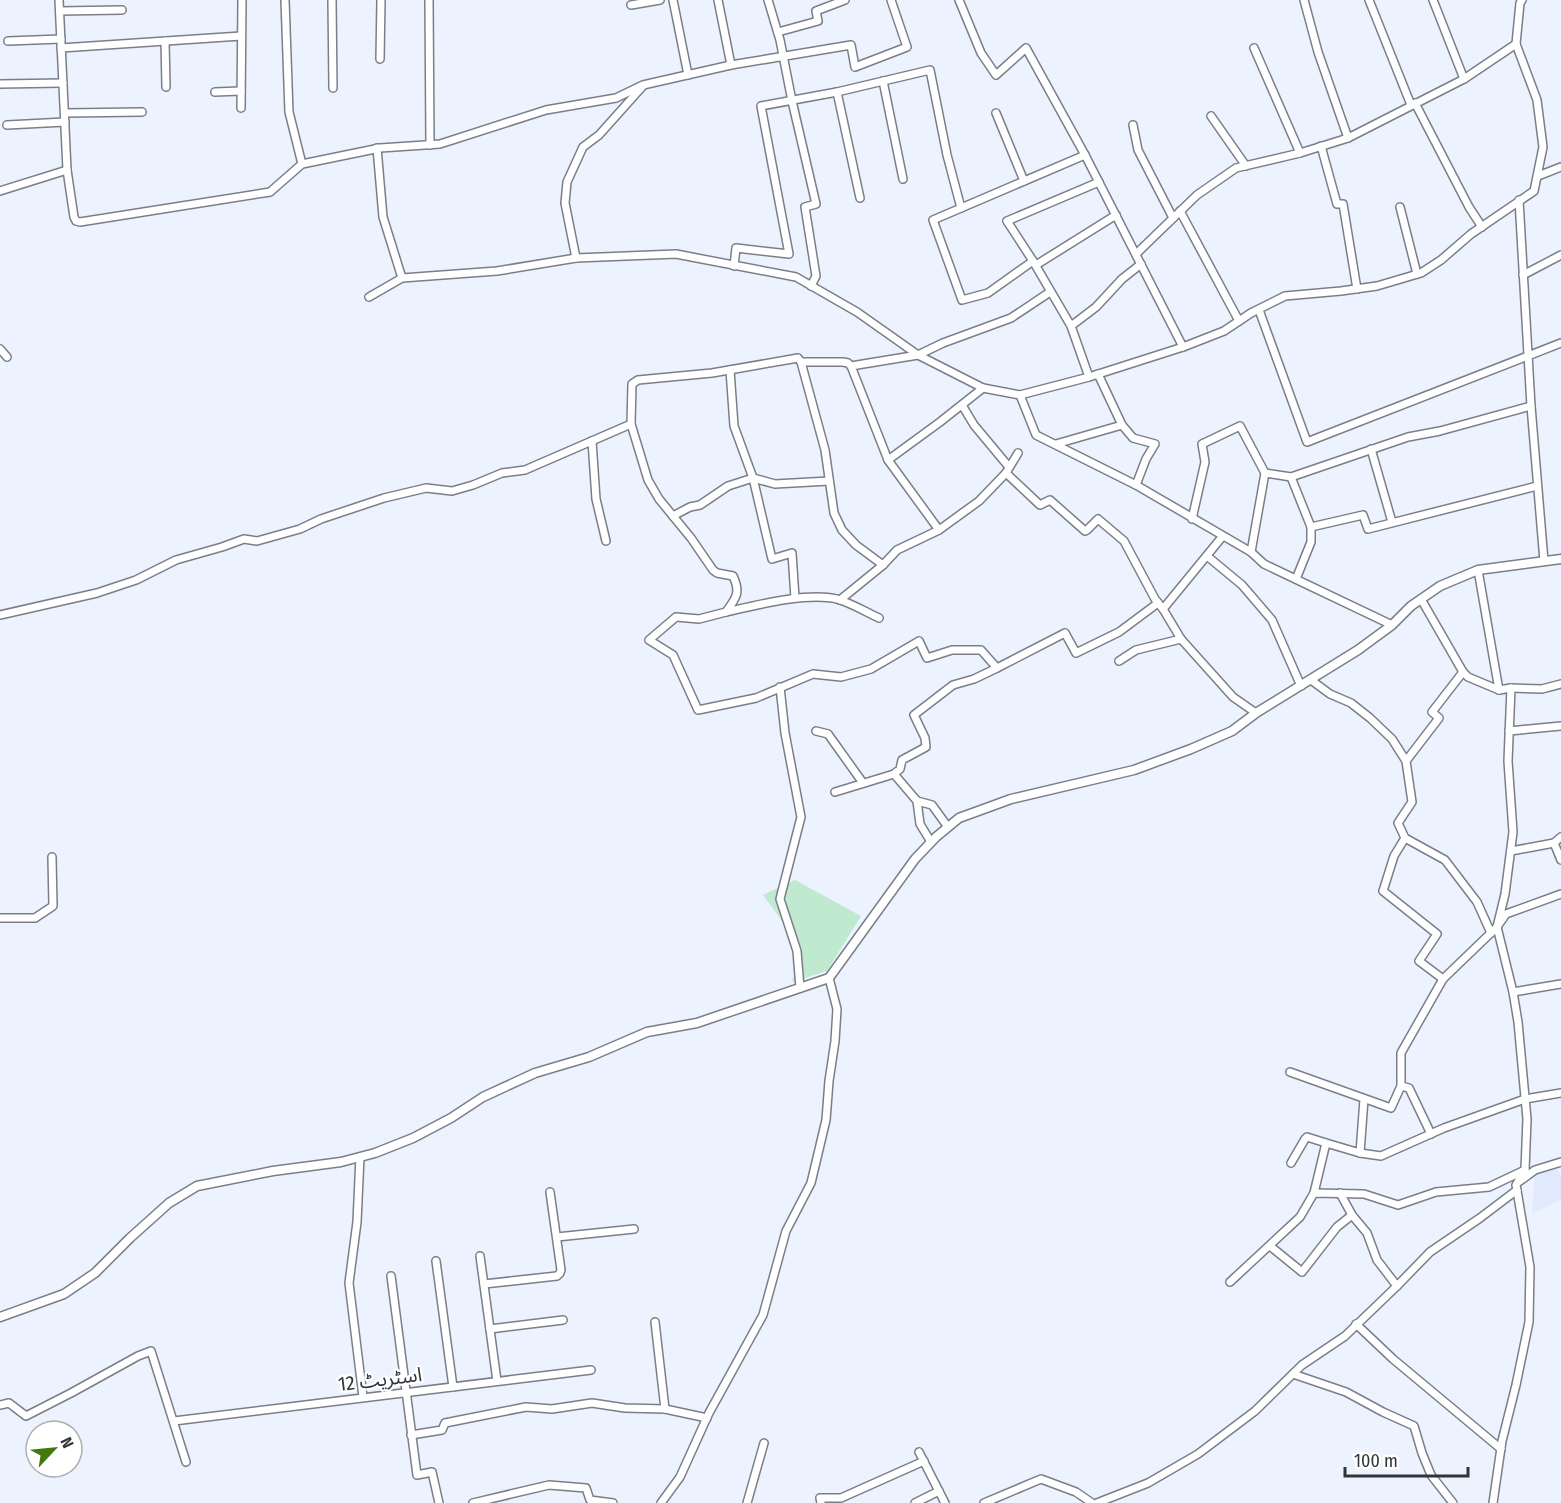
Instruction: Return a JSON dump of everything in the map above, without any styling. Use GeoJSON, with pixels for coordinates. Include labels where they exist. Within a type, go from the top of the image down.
{"type":"FeatureCollection","features":[{"type":"Feature","properties":{"kind":"street"},"geometry":{"type":"LineString","coordinates":[[59,0],[67,170],[74,218],[80,222],[270,192],[302,164],[377,148],[440,144],[546,110],[616,98],[643,85],[731,65],[850,45],[855,67],[907,47],[891,0]]}},
{"type":"Feature","properties":{"kind":"street"},"geometry":{"type":"LineString","coordinates":[[241,108],[242,0]]}},
{"type":"Feature","properties":{"kind":"street"},"geometry":{"type":"LineString","coordinates":[[285,0],[289,112],[302,164]]}},
{"type":"Feature","properties":{"kind":"street"},"geometry":{"type":"LineString","coordinates":[[332,0],[333,88]]}},
{"type":"Feature","properties":{"kind":"street"},"geometry":{"type":"LineString","coordinates":[[380,59],[381,0]]}},
{"type":"Feature","properties":{"kind":"street"},"geometry":{"type":"LineString","coordinates":[[429,0],[430,145]]}},
{"type":"Feature","properties":{"kind":"street"},"geometry":{"type":"LineString","coordinates":[[631,5],[660,0]]}},
{"type":"Feature","properties":{"kind":"street"},"geometry":{"type":"LineString","coordinates":[[673,0],[688,75]]}},
{"type":"Feature","properties":{"kind":"street"},"geometry":{"type":"LineString","coordinates":[[718,0],[731,65]]}},
{"type":"Feature","properties":{"kind":"street"},"geometry":{"type":"LineString","coordinates":[[768,0],[784,57],[816,204],[805,207],[816,276],[811,286]]}},
{"type":"Feature","properties":{"kind":"street"},"geometry":{"type":"LineString","coordinates":[[778,32],[818,21],[816,11],[824,4],[845,0]]}},
{"type":"Feature","properties":{"kind":"street"},"geometry":{"type":"LineString","coordinates":[[959,0],[981,52],[996,75],[1026,48],[1116,214],[1183,347]]}},
{"type":"Feature","properties":{"kind":"street"},"geometry":{"type":"LineString","coordinates":[[1304,0],[1318,52],[1348,138]]}},
{"type":"Feature","properties":{"kind":"street"},"geometry":{"type":"LineString","coordinates":[[1369,0],[1413,104],[1482,227]]}},
{"type":"Feature","properties":{"kind":"street"},"geometry":{"type":"LineString","coordinates":[[1433,0],[1464,79]]}},
{"type":"Feature","properties":{"kind":"street"},"geometry":{"type":"LineString","coordinates":[[369,297],[402,278],[497,271],[576,258],[676,254],[796,277],[857,312],[918,355],[983,388],[1020,395],[1089,377],[1183,347],[1224,331],[1285,296],[1377,286],[1418,274],[1441,260],[1482,227],[1534,191],[1543,147],[1537,100],[1516,44],[1522,0]]}},
{"type":"Feature","properties":{"kind":"street"},"geometry":{"type":"LineString","coordinates":[[60,11],[122,10]]}},
{"type":"Feature","properties":{"kind":"street"},"geometry":{"type":"LineString","coordinates":[[61,48],[242,36]]}},
{"type":"Feature","properties":{"kind":"street"},"geometry":{"type":"LineString","coordinates":[[8,41],[61,39]]}},
{"type":"Feature","properties":{"kind":"street"},"geometry":{"type":"LineString","coordinates":[[165,41],[166,87]]}},
{"type":"Feature","properties":{"kind":"street"},"geometry":{"type":"LineString","coordinates":[[1136,254],[1197,195],[1236,168],[1300,153],[1348,138],[1464,79],[1516,44]]}},
{"type":"Feature","properties":{"kind":"street"},"geometry":{"type":"LineString","coordinates":[[1254,48],[1300,153]]}},
{"type":"Feature","properties":{"kind":"street"},"geometry":{"type":"LineString","coordinates":[[734,266],[736,248],[789,254],[761,106],[837,92],[930,70],[947,155],[961,208]]}},
{"type":"Feature","properties":{"kind":"street"},"geometry":{"type":"LineString","coordinates":[[884,81],[903,179]]}},
{"type":"Feature","properties":{"kind":"street"},"geometry":{"type":"LineString","coordinates":[[0,84],[63,83]]}},
{"type":"Feature","properties":{"kind":"street"},"geometry":{"type":"LineString","coordinates":[[576,258],[565,203],[567,182],[583,147],[599,135],[643,85]]}},
{"type":"Feature","properties":{"kind":"street"},"geometry":{"type":"LineString","coordinates":[[215,92],[241,91]]}},
{"type":"Feature","properties":{"kind":"street"},"geometry":{"type":"LineString","coordinates":[[837,92],[860,198]]}},
{"type":"Feature","properties":{"kind":"street"},"geometry":{"type":"LineString","coordinates":[[65,113],[142,112]]}},
{"type":"Feature","properties":{"kind":"street"},"geometry":{"type":"LineString","coordinates":[[996,112],[1024,181]]}},
{"type":"Feature","properties":{"kind":"street"},"geometry":{"type":"LineString","coordinates":[[1211,116],[1246,166]]}},
{"type":"Feature","properties":{"kind":"street"},"geometry":{"type":"LineString","coordinates":[[7,125],[65,122]]}},
{"type":"Feature","properties":{"kind":"street"},"geometry":{"type":"LineString","coordinates":[[1133,125],[1138,150],[1173,218]]}},
{"type":"Feature","properties":{"kind":"street"},"geometry":{"type":"LineString","coordinates":[[1321,146],[1337,204],[1343,204],[1357,289]]}},
{"type":"Feature","properties":{"kind":"street"},"geometry":{"type":"LineString","coordinates":[[377,148],[383,217],[402,278]]}},
{"type":"Feature","properties":{"kind":"street"},"geometry":{"type":"LineString","coordinates":[[1085,155],[933,220],[962,300],[988,293],[1116,214]]}},
{"type":"Feature","properties":{"kind":"street"},"geometry":{"type":"LineString","coordinates":[[1538,176],[1561,167]]}},
{"type":"Feature","properties":{"kind":"street"},"geometry":{"type":"LineString","coordinates":[[0,191],[67,170]]}},
{"type":"Feature","properties":{"kind":"street"},"geometry":{"type":"LineString","coordinates":[[1089,377],[1071,326],[1007,221],[1099,182]]}},
{"type":"Feature","properties":{"kind":"street"},"geometry":{"type":"LineString","coordinates":[[1519,200],[1531,406],[1544,561]]}},
{"type":"Feature","properties":{"kind":"street"},"geometry":{"type":"LineString","coordinates":[[1400,207],[1418,274]]}},
{"type":"Feature","properties":{"kind":"street"},"geometry":{"type":"LineString","coordinates":[[1180,211],[1239,321]]}},
{"type":"Feature","properties":{"kind":"street"},"geometry":{"type":"LineString","coordinates":[[1523,275],[1561,255]]}},
{"type":"Feature","properties":{"kind":"street"},"geometry":{"type":"LineString","coordinates":[[1071,326],[1096,307],[1122,279],[1141,264]]}},
{"type":"Feature","properties":{"kind":"street"},"geometry":{"type":"LineString","coordinates":[[851,366],[918,355],[943,343],[1011,318],[1050,292]]}},
{"type":"Feature","properties":{"kind":"street"},"geometry":{"type":"LineString","coordinates":[[1259,310],[1307,442],[1561,343]]}},
{"type":"Feature","properties":{"kind":"street"},"geometry":{"type":"LineString","coordinates":[[0,349],[6,357]]}},
{"type":"Feature","properties":{"kind":"street"},"geometry":{"type":"LineString","coordinates":[[726,612],[738,596],[737,584],[733,576],[713,570],[691,538],[659,499],[648,480],[631,424],[633,384],[638,381],[730,370],[798,358],[825,450],[834,513],[842,530],[856,545],[883,565]]}},
{"type":"Feature","properties":{"kind":"street"},"geometry":{"type":"LineString","coordinates":[[801,362],[843,362],[851,366],[888,460],[939,530]]}},
{"type":"Feature","properties":{"kind":"street"},"geometry":{"type":"LineString","coordinates":[[730,370],[735,426],[753,478],[772,559],[792,553],[795,598]]}},
{"type":"Feature","properties":{"kind":"street"},"geometry":{"type":"LineString","coordinates":[[1098,374],[1122,425],[1133,438],[1155,444],[1146,459],[1136,485]]}},
{"type":"Feature","properties":{"kind":"street"},"geometry":{"type":"LineString","coordinates":[[888,460],[983,388]]}},
{"type":"Feature","properties":{"kind":"street"},"geometry":{"type":"LineString","coordinates":[[1020,395],[1036,435],[1136,485],[1251,552],[1264,564],[1392,625]]}},
{"type":"Feature","properties":{"kind":"street"},"geometry":{"type":"LineString","coordinates":[[962,405],[1008,470],[1040,505],[1050,500],[1085,531],[1098,519],[1122,538],[1180,639],[1233,697],[1256,713]]}},
{"type":"Feature","properties":{"kind":"street"},"geometry":{"type":"LineString","coordinates":[[1265,473],[1292,477],[1408,437],[1440,431],[1531,406]]}},
{"type":"Feature","properties":{"kind":"street"},"geometry":{"type":"LineString","coordinates":[[0,615],[97,592],[136,580],[176,560],[244,539],[257,541],[300,530],[321,519],[384,498],[426,488],[452,490],[473,485],[502,473],[525,470],[631,424]]}},
{"type":"Feature","properties":{"kind":"street"},"geometry":{"type":"LineString","coordinates":[[1056,444],[1122,425]]}},
{"type":"Feature","properties":{"kind":"street"},"geometry":{"type":"LineString","coordinates":[[1192,519],[1205,462],[1202,444],[1240,426],[1265,473],[1251,552]]}},
{"type":"Feature","properties":{"kind":"street"},"geometry":{"type":"LineString","coordinates":[[592,441],[596,499],[606,541]]}},
{"type":"Feature","properties":{"kind":"street"},"geometry":{"type":"LineString","coordinates":[[1371,449],[1392,522]]}},
{"type":"Feature","properties":{"kind":"street"},"geometry":{"type":"LineString","coordinates":[[840,600],[883,565],[897,550],[939,530],[979,501],[1008,470],[1018,453]]}},
{"type":"Feature","properties":{"kind":"street"},"geometry":{"type":"LineString","coordinates":[[1292,477],[1311,527],[1311,542],[1296,579]]}},
{"type":"Feature","properties":{"kind":"street"},"geometry":{"type":"LineString","coordinates":[[673,516],[690,507],[700,505],[728,486],[753,478],[775,484],[829,482]]}},
{"type":"Feature","properties":{"kind":"street"},"geometry":{"type":"LineString","coordinates":[[1311,527],[1363,514],[1368,529],[1537,486]]}},
{"type":"Feature","properties":{"kind":"street"},"geometry":{"type":"LineString","coordinates":[[835,792],[894,774],[900,769],[902,760],[926,747],[925,738],[915,715],[953,685],[974,680],[1065,633],[1076,653],[1119,632],[1161,606],[1222,537]]}},
{"type":"Feature","properties":{"kind":"street"},"geometry":{"type":"LineString","coordinates":[[1207,556],[1242,585],[1272,620],[1301,686]]}},
{"type":"Feature","properties":{"kind":"street"},"geometry":{"type":"LineString","coordinates":[[0,1317],[63,1294],[95,1273],[169,1203],[197,1186],[273,1171],[341,1162],[360,1156],[413,1138],[451,1118],[483,1097],[535,1072],[589,1057],[647,1032],[697,1023],[828,978],[915,859],[959,818],[1011,799],[1134,770],[1191,749],[1232,731],[1256,713],[1358,650],[1392,625],[1411,606],[1440,586],[1478,570],[1561,559]]}},
{"type":"Feature","properties":{"kind":"street"},"geometry":{"type":"LineString","coordinates":[[1478,570],[1499,690]]}},
{"type":"Feature","properties":{"kind":"street"},"geometry":{"type":"LineString","coordinates":[[879,618],[840,600],[795,598],[699,619],[676,617],[648,640],[673,655],[698,710],[756,698],[813,674],[841,677],[872,669],[919,641],[927,658],[952,650],[981,650],[997,668]]}},
{"type":"Feature","properties":{"kind":"street"},"geometry":{"type":"LineString","coordinates":[[1421,599],[1468,677],[1499,690],[1542,689],[1561,684]]}},
{"type":"Feature","properties":{"kind":"street"},"geometry":{"type":"LineString","coordinates":[[1119,661],[1136,650],[1180,639]]}},
{"type":"Feature","properties":{"kind":"street"},"geometry":{"type":"LineString","coordinates":[[1406,761],[1439,718],[1432,712],[1463,672]]}},
{"type":"Feature","properties":{"kind":"street"},"geometry":{"type":"LineString","coordinates":[[1311,680],[1330,694],[1352,703],[1392,739],[1406,761],[1412,802],[1398,823],[1405,838],[1445,860],[1477,902],[1491,933]]}},
{"type":"Feature","properties":{"kind":"street"},"geometry":{"type":"LineString","coordinates":[[780,687],[788,750],[801,818],[780,899],[796,951],[800,988]]}},
{"type":"Feature","properties":{"kind":"street"},"geometry":{"type":"LineString","coordinates":[[1493,1503],[1501,1449],[1529,1322],[1530,1268],[1516,1187],[1525,1170],[1527,1119],[1518,1022],[1497,927],[1505,894],[1513,832],[1508,761],[1511,688]]}},
{"type":"Feature","properties":{"kind":"street"},"geometry":{"type":"LineString","coordinates":[[1509,731],[1561,726]]}},
{"type":"Feature","properties":{"kind":"street"},"geometry":{"type":"LineString","coordinates":[[816,731],[828,734],[863,783]]}},
{"type":"Feature","properties":{"kind":"street"},"geometry":{"type":"LineString","coordinates":[[894,774],[917,801],[920,824],[931,842]]}},
{"type":"Feature","properties":{"kind":"street"},"geometry":{"type":"LineString","coordinates":[[917,801],[932,805],[948,827]]}},
{"type":"Feature","properties":{"kind":"street"},"geometry":{"type":"LineString","coordinates":[[1510,851],[1554,843],[1561,837]]}},
{"type":"Feature","properties":{"kind":"street"},"geometry":{"type":"LineString","coordinates":[[1405,838],[1394,856],[1383,891],[1437,934],[1419,961],[1443,979]]}},
{"type":"Feature","properties":{"kind":"street"},"geometry":{"type":"LineString","coordinates":[[1554,843],[1561,860]]}},
{"type":"Feature","properties":{"kind":"street"},"geometry":{"type":"LineString","coordinates":[[0,918],[34,918],[53,906],[52,857]]}},
{"type":"Feature","properties":{"kind":"street"},"geometry":{"type":"LineString","coordinates":[[1290,1072],[1391,1108],[1401,1086],[1401,1053],[1443,979],[1497,927],[1506,914],[1561,894]]}},
{"type":"Feature","properties":{"kind":"street"},"geometry":{"type":"LineString","coordinates":[[662,1503],[680,1477],[706,1418],[763,1315],[786,1231],[811,1184],[826,1120],[835,1041],[837,1009],[828,978]]}},
{"type":"Feature","properties":{"kind":"street"},"geometry":{"type":"LineString","coordinates":[[1513,992],[1561,984]]}},
{"type":"Feature","properties":{"kind":"street"},"geometry":{"type":"LineString","coordinates":[[1401,1086],[1409,1088],[1431,1134]]}},
{"type":"Feature","properties":{"kind":"street"},"geometry":{"type":"LineString","coordinates":[[1291,1163],[1307,1137],[1360,1153],[1381,1156],[1444,1128],[1525,1099],[1561,1093]]}},
{"type":"Feature","properties":{"kind":"street"},"geometry":{"type":"LineString","coordinates":[[1360,1153],[1364,1099]]}},
{"type":"Feature","properties":{"kind":"street"},"geometry":{"type":"LineString","coordinates":[[1230,1282],[1300,1217],[1314,1193],[1326,1143]]}},
{"type":"Feature","properties":{"kind":"street"},"geometry":{"type":"LineString","coordinates":[[360,1156],[357,1222],[349,1283],[363,1398]]}},
{"type":"Feature","properties":{"kind":"street"},"geometry":{"type":"LineString","coordinates":[[1097,1503],[1148,1483],[1198,1454],[1255,1411],[1302,1365],[1345,1336],[1430,1252],[1480,1218],[1535,1170],[1561,1162]]}},
{"type":"Feature","properties":{"kind":"street"},"geometry":{"type":"LineString","coordinates":[[1314,1193],[1364,1194],[1398,1205],[1437,1192],[1489,1187],[1525,1170]]}},
{"type":"Feature","properties":{"kind":"street"},"geometry":{"type":"LineString","coordinates":[[484,1284],[557,1276],[560,1273],[550,1192]]}},
{"type":"Feature","properties":{"kind":"street"},"geometry":{"type":"LineString","coordinates":[[1340,1193],[1352,1215],[1367,1233],[1377,1260],[1396,1286]]}},
{"type":"Feature","properties":{"kind":"street"},"geometry":{"type":"LineString","coordinates":[[1270,1245],[1302,1272],[1337,1227],[1352,1215]]}},
{"type":"Feature","properties":{"kind":"street"},"geometry":{"type":"LineString","coordinates":[[556,1237],[634,1229]]}},
{"type":"Feature","properties":{"kind":"street"},"geometry":{"type":"LineString","coordinates":[[480,1256],[497,1381]]}},
{"type":"Feature","properties":{"kind":"street"},"geometry":{"type":"LineString","coordinates":[[436,1261],[453,1387]]}},
{"type":"Feature","properties":{"kind":"street"},"geometry":{"type":"LineString","coordinates":[[391,1276],[417,1475],[432,1472],[439,1503]]}},
{"type":"Feature","properties":{"kind":"street"},"geometry":{"type":"LineString","coordinates":[[490,1329],[563,1320]]}},
{"type":"Feature","properties":{"kind":"street"},"geometry":{"type":"LineString","coordinates":[[655,1322],[664,1409]]}},
{"type":"Feature","properties":{"kind":"street"},"geometry":{"type":"LineString","coordinates":[[1356,1324],[1393,1359],[1501,1449]]}},
{"type":"Feature","properties":{"kind":"street"},"geometry":{"type":"LineString","coordinates":[[0,1405],[9,1403],[26,1416],[151,1351],[186,1462]]}},
{"type":"Feature","properties":{"kind":"street","name":"اسٹریٹ 12"},"geometry":{"type":"LineString","coordinates":[[174,1421],[591,1370]]}},
{"type":"Feature","properties":{"kind":"street"},"geometry":{"type":"LineString","coordinates":[[1293,1374],[1346,1392],[1414,1426],[1431,1475],[1453,1503]]}},
{"type":"Feature","properties":{"kind":"street"},"geometry":{"type":"LineString","coordinates":[[411,1435],[442,1430],[445,1423],[526,1407],[552,1409],[592,1403],[625,1408],[664,1409],[706,1418]]}},
{"type":"Feature","properties":{"kind":"street"},"geometry":{"type":"LineString","coordinates":[[747,1503],[765,1443]]}},
{"type":"Feature","properties":{"kind":"street"},"geometry":{"type":"LineString","coordinates":[[919,1452],[945,1503]]}},
{"type":"Feature","properties":{"kind":"street"},"geometry":{"type":"LineString","coordinates":[[821,1503],[820,1498],[841,1498],[924,1461]]}},
{"type":"Feature","properties":{"kind":"street"},"geometry":{"type":"LineString","coordinates":[[984,1503],[1041,1479],[1076,1492],[1092,1503]]}},
{"type":"Feature","properties":{"kind":"street"},"geometry":{"type":"LineString","coordinates":[[473,1503],[549,1485],[586,1488],[590,1500],[613,1503]]}},
{"type":"Feature","properties":{"kind":"street"},"geometry":{"type":"LineString","coordinates":[[915,1503],[939,1491]]}},
{"type":"Feature","properties":{"kind":"shaded area"},"geometry":{"type":"Polygon","coordinates":[[[1555,1162],[1561,1177],[1561,1200],[1532,1213],[1535,1168],[1555,1162]]]}},
{"type":"Feature","properties":{"kind":"green space"},"geometry":{"type":"Polygon","coordinates":[[[795,880],[861,916],[827,971],[792,982],[802,948],[763,895],[795,880]]]}}]}
